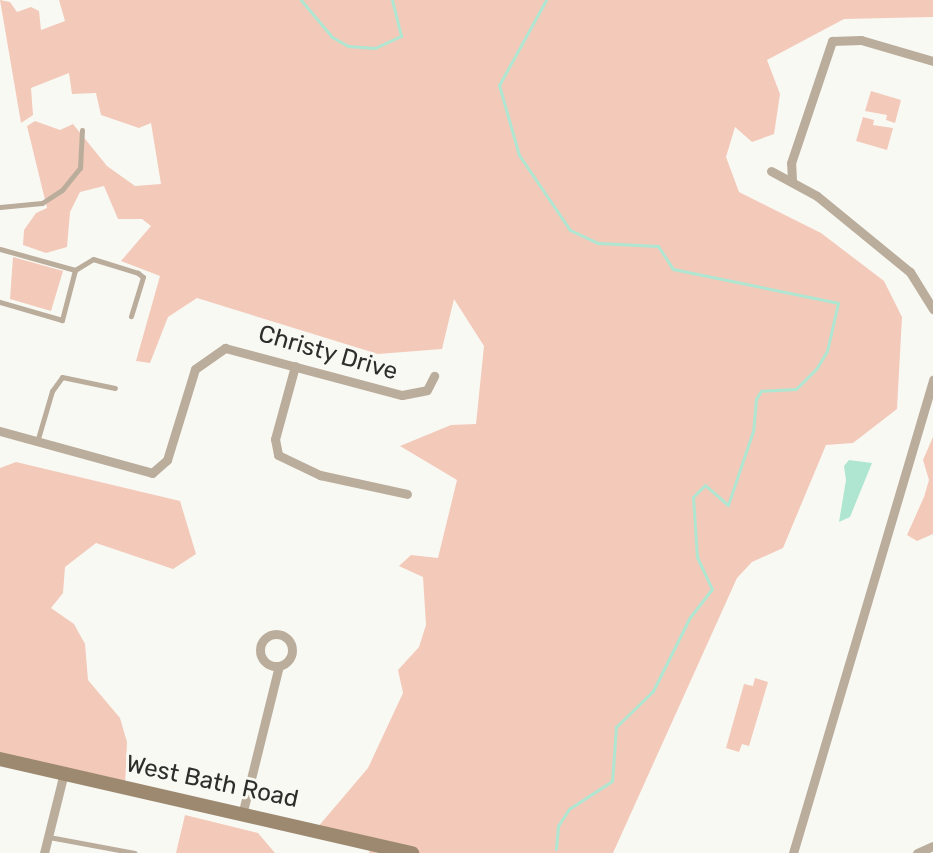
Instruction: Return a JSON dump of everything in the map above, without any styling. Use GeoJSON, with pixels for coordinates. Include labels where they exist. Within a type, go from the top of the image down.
{"type":"FeatureCollection","features":[{"type":"Feature","properties":{"kind":"street"},"geometry":{"type":"LineString","coordinates":[[792,180],[791,163],[832,41],[861,40],[933,61]]}},
{"type":"Feature","properties":{"kind":"street"},"geometry":{"type":"LineString","coordinates":[[771,171],[792,180],[910,272],[933,309]]}},
{"type":"Feature","properties":{"kind":"street","name":"Christy Drive"},"geometry":{"type":"LineString","coordinates":[[0,431],[152,473],[167,460],[189,383],[203,359],[225,348],[237,348],[402,395],[427,390],[434,376]]}},
{"type":"Feature","properties":{"kind":"street"},"geometry":{"type":"LineString","coordinates":[[295,366],[275,439],[278,455],[320,475],[407,494]]}},
{"type":"Feature","properties":{"kind":"street"},"geometry":{"type":"LineString","coordinates":[[793,853],[933,379]]}},
{"type":"Feature","properties":{"kind":"street"},"geometry":{"type":"LineString","coordinates":[[243,811],[279,666]]}},
{"type":"Feature","properties":{"kind":"street","name":"West Bath Road"},"geometry":{"type":"LineString","coordinates":[[0,759],[243,811],[412,853]]}},
{"type":"Feature","properties":{"kind":"street"},"geometry":{"type":"LineString","coordinates":[[44,853],[64,773]]}},
{"type":"Feature","properties":{"kind":"street"},"geometry":{"type":"LineString","coordinates":[[917,853],[933,846]]}},
{"type":"Feature","properties":{"kind":"lane"},"geometry":{"type":"LineString","coordinates":[[0,207],[42,203],[62,190],[80,168],[82,130]]}},
{"type":"Feature","properties":{"kind":"lane"},"geometry":{"type":"LineString","coordinates":[[0,249],[75,270]]}},
{"type":"Feature","properties":{"kind":"lane"},"geometry":{"type":"LineString","coordinates":[[0,302],[62,320],[75,270],[93,259],[143,277],[131,316]]}},
{"type":"Feature","properties":{"kind":"lane"},"geometry":{"type":"LineString","coordinates":[[37,442],[52,391],[62,377],[115,388]]}},
{"type":"Feature","properties":{"kind":"lane"},"geometry":{"type":"LineString","coordinates":[[48,836],[135,853]]}},
{"type":"Feature","properties":{"kind":"shaded area"},"geometry":{"type":"Polygon","coordinates":[[[0,0],[10,2],[17,12],[31,7],[39,11],[41,30],[65,21],[59,0],[933,0],[933,17],[844,19],[767,60],[780,94],[774,134],[752,142],[735,127],[726,157],[739,192],[821,233],[884,281],[902,317],[897,409],[853,443],[826,445],[783,548],[752,562],[737,578],[613,853],[369,853],[372,844],[317,828],[368,768],[403,693],[398,670],[419,647],[426,625],[423,577],[399,566],[411,555],[438,558],[457,480],[400,446],[451,425],[476,424],[484,346],[454,299],[442,349],[378,354],[197,298],[168,317],[150,363],[136,361],[160,276],[121,261],[151,226],[142,219],[118,219],[104,186],[80,192],[70,212],[67,247],[46,253],[23,245],[24,230],[36,213],[47,208],[27,126],[35,121],[60,130],[73,124],[107,166],[135,186],[161,184],[151,123],[139,128],[101,115],[96,93],[72,94],[69,73],[31,88],[33,115],[21,123],[0,0]]]}},
{"type":"Feature","properties":{"kind":"shaded area"},"geometry":{"type":"Polygon","coordinates":[[[871,91],[901,100],[895,123],[886,120],[887,115],[865,111],[871,91]]]}},
{"type":"Feature","properties":{"kind":"shaded area"},"geometry":{"type":"Polygon","coordinates":[[[863,117],[874,120],[873,125],[893,128],[887,150],[856,141],[863,117]]]}},
{"type":"Feature","properties":{"kind":"shaded area"},"geometry":{"type":"Polygon","coordinates":[[[13,257],[63,271],[51,311],[10,299],[13,257]]]}},
{"type":"Feature","properties":{"kind":"shaded area"},"geometry":{"type":"Polygon","coordinates":[[[933,437],[933,534],[917,541],[907,535],[929,480],[923,460],[933,437]]]}},
{"type":"Feature","properties":{"kind":"shaded area"},"geometry":{"type":"Polygon","coordinates":[[[849,460],[872,463],[850,517],[839,522],[846,480],[844,466],[849,460]]]}},
{"type":"Feature","properties":{"kind":"shaded area"},"geometry":{"type":"Polygon","coordinates":[[[16,462],[180,501],[196,554],[173,569],[96,543],[65,567],[63,593],[51,608],[74,624],[85,644],[88,680],[120,718],[127,742],[125,786],[0,759],[0,468],[16,462]]]}},
{"type":"Feature","properties":{"kind":"shaded area"},"geometry":{"type":"Polygon","coordinates":[[[755,678],[768,682],[749,746],[742,744],[739,752],[726,748],[744,684],[753,686],[755,678]]]}},
{"type":"Feature","properties":{"kind":"shaded area"},"geometry":{"type":"Polygon","coordinates":[[[185,815],[258,833],[275,853],[176,853],[185,815]]]}},
{"type":"Feature","properties":{"kind":"waterway"},"geometry":{"type":"LineString","coordinates":[[301,0],[332,37],[348,46],[375,48],[401,36],[392,0]]}},
{"type":"Feature","properties":{"kind":"waterway"},"geometry":{"type":"LineString","coordinates":[[546,0],[499,85],[519,155],[570,230],[598,243],[658,246],[673,269],[838,303],[827,351],[816,369],[796,389],[761,391],[756,399],[753,431],[728,505],[705,485],[693,497],[697,557],[712,589],[690,617],[653,691],[616,727],[612,781],[569,809],[558,826],[556,849]]}}]}
